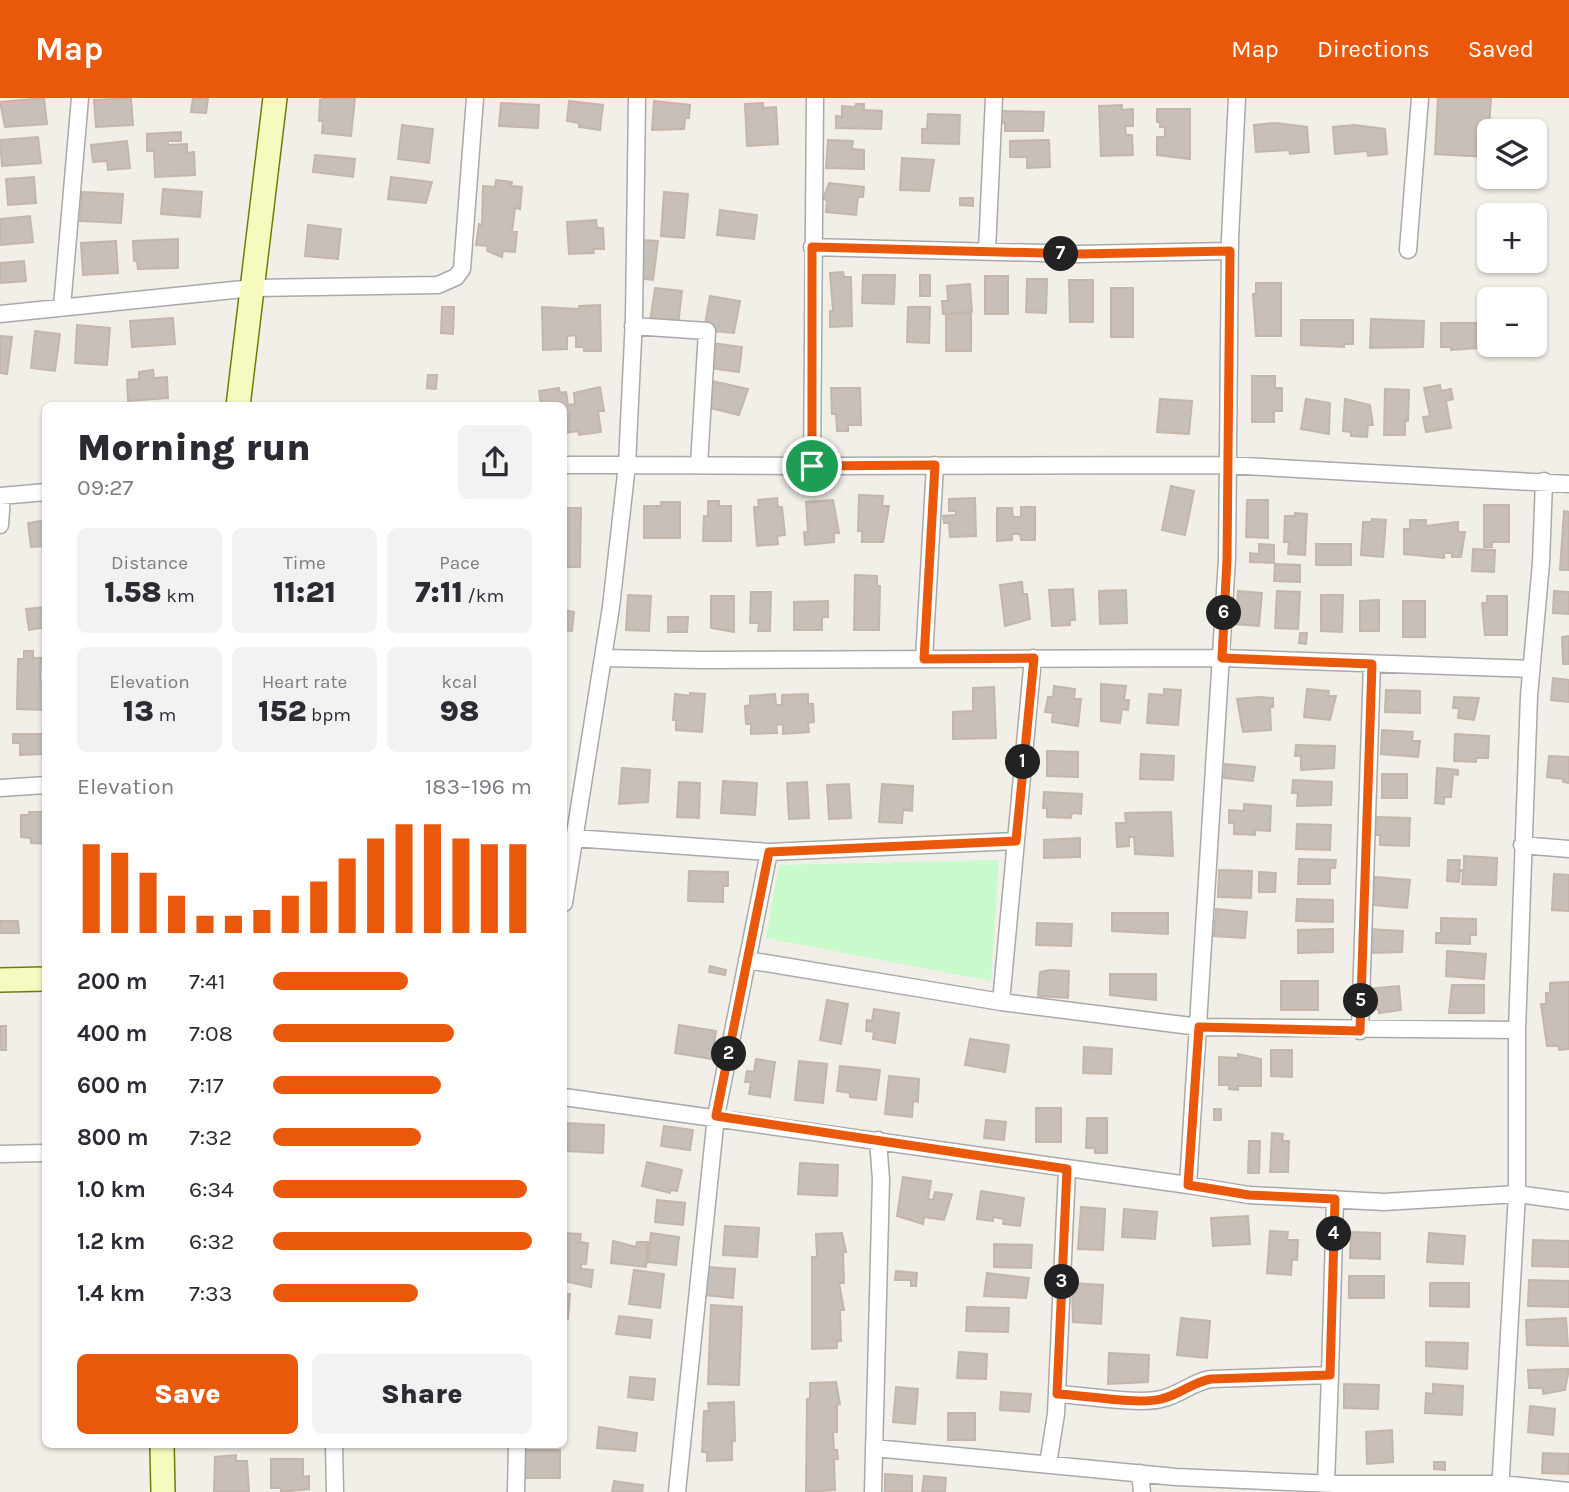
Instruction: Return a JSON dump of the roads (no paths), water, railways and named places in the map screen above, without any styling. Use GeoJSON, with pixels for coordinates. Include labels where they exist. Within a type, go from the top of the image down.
{"type":"FeatureCollection","features":[{"type":"Feature","properties":{"kind":"street"},"geometry":{"type":"LineString","coordinates":[[62,307],[80,98]]}},
{"type":"Feature","properties":{"kind":"street"},"geometry":{"type":"LineString","coordinates":[[239,402],[275,98]]}},
{"type":"Feature","properties":{"kind":"street"},"geometry":{"type":"LineString","coordinates":[[0,314],[253,288],[439,285],[456,277],[462,269],[475,98]]}},
{"type":"Feature","properties":{"kind":"street"},"geometry":{"type":"LineString","coordinates":[[567,884],[603,657],[627,465],[633,326],[637,98]]}},
{"type":"Feature","properties":{"kind":"street"},"geometry":{"type":"LineString","coordinates":[[812,466],[815,98]]}},
{"type":"Feature","properties":{"kind":"street"},"geometry":{"type":"LineString","coordinates":[[987,251],[994,98]]}},
{"type":"Feature","properties":{"kind":"street"},"geometry":{"type":"LineString","coordinates":[[1188,1185],[1227,559],[1230,251],[1237,98]]}},
{"type":"Feature","properties":{"kind":"street"},"geometry":{"type":"LineString","coordinates":[[1408,250],[1420,98]]}},
{"type":"Feature","properties":{"kind":"street"},"geometry":{"type":"LineString","coordinates":[[812,247],[1079,254],[1230,251]]}},
{"type":"Feature","properties":{"kind":"street"},"geometry":{"type":"LineString","coordinates":[[633,326],[707,331],[699,465]]}},
{"type":"Feature","properties":{"kind":"street"},"geometry":{"type":"LineString","coordinates":[[567,465],[1226,465],[1569,484]]}},
{"type":"Feature","properties":{"kind":"street"},"geometry":{"type":"LineString","coordinates":[[924,659],[935,465]]}},
{"type":"Feature","properties":{"kind":"street"},"geometry":{"type":"LineString","coordinates":[[1500,1488],[1517,1194],[1517,1030],[1522,845],[1544,481]]}},
{"type":"Feature","properties":{"kind":"street"},"geometry":{"type":"LineString","coordinates":[[0,525],[1,496],[42,492]]}},
{"type":"Feature","properties":{"kind":"street"},"geometry":{"type":"LineString","coordinates":[[603,657],[1222,658],[1531,669]]}},
{"type":"Feature","properties":{"kind":"street"},"geometry":{"type":"LineString","coordinates":[[1001,1002],[1034,658]]}},
{"type":"Feature","properties":{"kind":"street"},"geometry":{"type":"LineString","coordinates":[[1360,1031],[1372,664]]}},
{"type":"Feature","properties":{"kind":"street"},"geometry":{"type":"LineString","coordinates":[[0,788],[42,785]]}},
{"type":"Feature","properties":{"kind":"street"},"geometry":{"type":"LineString","coordinates":[[574,838],[769,852],[1016,841]]}},
{"type":"Feature","properties":{"kind":"street"},"geometry":{"type":"LineString","coordinates":[[1522,845],[1569,849]]}},
{"type":"Feature","properties":{"kind":"street"},"geometry":{"type":"LineString","coordinates":[[677,1492],[716,1116],[769,852]]}},
{"type":"Feature","properties":{"kind":"street"},"geometry":{"type":"LineString","coordinates":[[747,960],[1001,1002],[1199,1027],[1360,1031],[1517,1030]]}},
{"type":"Feature","properties":{"kind":"street"},"geometry":{"type":"LineString","coordinates":[[0,980],[42,979]]}},
{"type":"Feature","properties":{"kind":"street"},"geometry":{"type":"LineString","coordinates":[[567,1097],[716,1116],[1249,1195],[1384,1202],[1517,1194],[1569,1201]]}},
{"type":"Feature","properties":{"kind":"street"},"geometry":{"type":"LineString","coordinates":[[873,1492],[881,1179],[878,1140]]}},
{"type":"Feature","properties":{"kind":"street"},"geometry":{"type":"LineString","coordinates":[[0,1154],[42,1153]]}},
{"type":"Feature","properties":{"kind":"street"},"geometry":{"type":"LineString","coordinates":[[1048,1464],[1057,1394],[1067,1169]]}},
{"type":"Feature","properties":{"kind":"street"},"geometry":{"type":"LineString","coordinates":[[1326,1483],[1335,1199]]}},
{"type":"Feature","properties":{"kind":"street"},"geometry":{"type":"LineString","coordinates":[[1057,1394],[1158,1400],[1178,1394],[1195,1381],[1330,1375]]}},
{"type":"Feature","properties":{"kind":"street"},"geometry":{"type":"LineString","coordinates":[[162,1448],[163,1492]]}},
{"type":"Feature","properties":{"kind":"street"},"geometry":{"type":"LineString","coordinates":[[334,1448],[335,1492]]}},
{"type":"Feature","properties":{"kind":"street"},"geometry":{"type":"LineString","coordinates":[[516,1492],[517,1448]]}},
{"type":"Feature","properties":{"kind":"street"},"geometry":{"type":"LineString","coordinates":[[874,1448],[1140,1474],[1569,1491]]}},
{"type":"Feature","properties":{"kind":"street"},"geometry":{"type":"LineString","coordinates":[[1140,1474],[1142,1492]]}}]}
